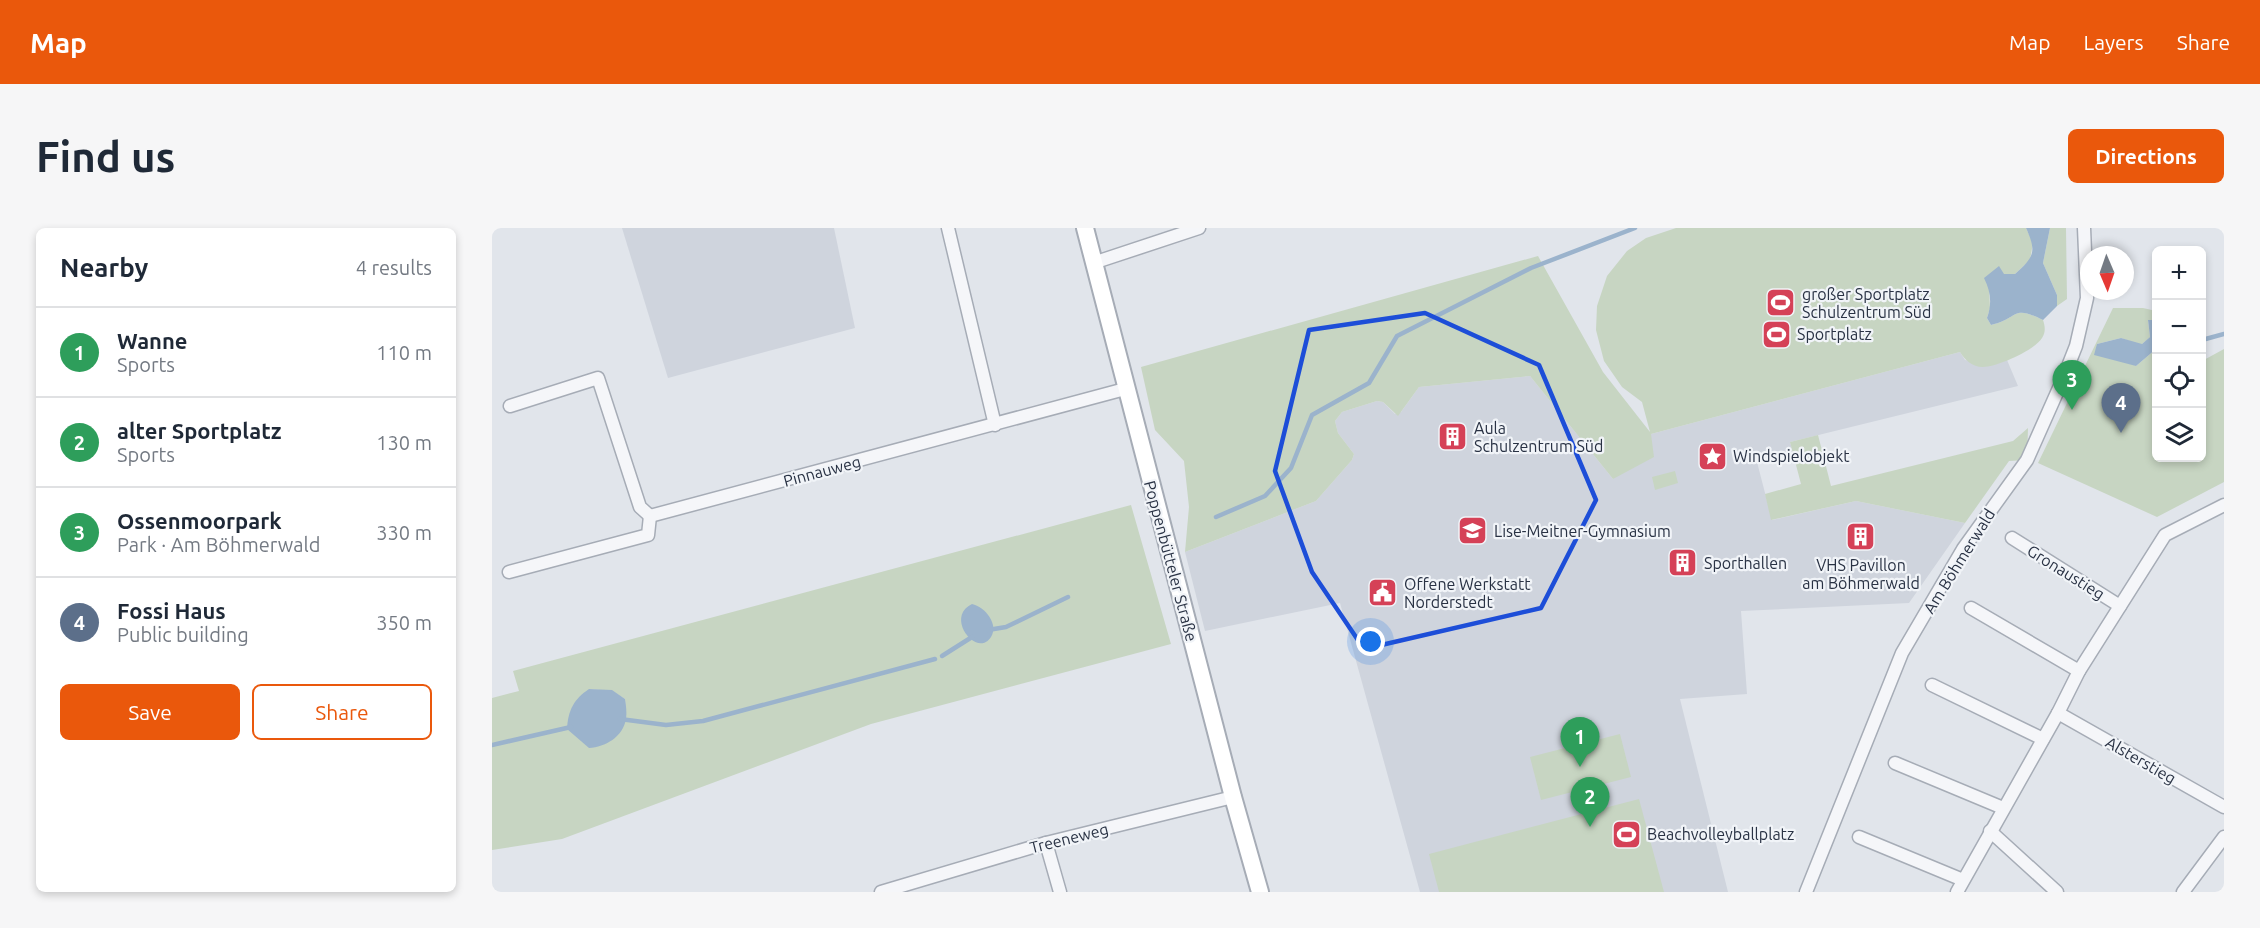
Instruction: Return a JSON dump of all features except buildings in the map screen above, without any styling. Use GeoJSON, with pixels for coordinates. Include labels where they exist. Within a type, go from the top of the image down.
{"type":"FeatureCollection","features":[{"type":"Feature","properties":{"kind":"main road","name":"Poppenbütteler Straße"},"geometry":{"type":"LineString","coordinates":[[1085,228],[1125,389],[1260,892]]}},
{"type":"Feature","properties":{"kind":"street"},"geometry":{"type":"LineString","coordinates":[[948,228],[994,425]]}},
{"type":"Feature","properties":{"kind":"street"},"geometry":{"type":"LineString","coordinates":[[1094,263],[1199,228]]}},
{"type":"Feature","properties":{"kind":"street","name":"Am Böhmerwald"},"geometry":{"type":"LineString","coordinates":[[1806,892],[1902,653],[1963,549],[2027,460],[2063,379],[2076,346],[2087,298],[2084,228]]}},
{"type":"Feature","properties":{"kind":"street"},"geometry":{"type":"LineString","coordinates":[[509,572],[648,535],[650,516],[640,507],[598,378],[510,406]]}},
{"type":"Feature","properties":{"kind":"street","name":"Pinnauweg"},"geometry":{"type":"LineString","coordinates":[[650,516],[1125,389]]}},
{"type":"Feature","properties":{"kind":"street","name":"Gronaustieg"},"geometry":{"type":"LineString","coordinates":[[1957,892],[2079,671],[2165,535],[2224,505]]}},
{"type":"Feature","properties":{"kind":"street","name":"Gronaustieg"},"geometry":{"type":"LineString","coordinates":[[2012,538],[2120,606]]}},
{"type":"Feature","properties":{"kind":"street"},"geometry":{"type":"LineString","coordinates":[[1971,608],[2079,671]]}},
{"type":"Feature","properties":{"kind":"street"},"geometry":{"type":"LineString","coordinates":[[1932,685],[2043,739]]}},
{"type":"Feature","properties":{"kind":"street","name":"Alsterstieg"},"geometry":{"type":"LineString","coordinates":[[2058,712],[2224,807]]}},
{"type":"Feature","properties":{"kind":"street"},"geometry":{"type":"LineString","coordinates":[[1895,763],[2003,808]]}},
{"type":"Feature","properties":{"kind":"street","name":"Treeneweg"},"geometry":{"type":"LineString","coordinates":[[881,892],[907,888],[1046,843],[1233,797]]}},
{"type":"Feature","properties":{"kind":"street"},"geometry":{"type":"LineString","coordinates":[[1990,831],[2057,892]]}},
{"type":"Feature","properties":{"kind":"street"},"geometry":{"type":"LineString","coordinates":[[1859,837],[1963,880]]}},
{"type":"Feature","properties":{"kind":"street"},"geometry":{"type":"LineString","coordinates":[[2183,892],[2224,837]]}},
{"type":"Feature","properties":{"kind":"street"},"geometry":{"type":"LineString","coordinates":[[1046,843],[1060,892]]}},
{"type":"Feature","properties":{"kind":"highlighted area"},"geometry":{"type":"Polygon","coordinates":[[[1425,313],[1539,365],[1596,500],[1541,608],[1364,649],[1312,572],[1275,471],[1309,330],[1425,313]]]}},
{"type":"Feature","properties":{"kind":"shaded area"},"geometry":{"type":"Polygon","coordinates":[[[622,228],[834,228],[855,328],[668,378],[622,228]]]}},
{"type":"Feature","properties":{"kind":"shaded area"},"geometry":{"type":"Polygon","coordinates":[[[1960,352],[1965,360],[1993,365],[2007,360],[2018,386],[1790,442],[1793,452],[1757,462],[1772,520],[1856,501],[1965,523],[1909,603],[1741,611],[1747,694],[1680,699],[1728,892],[1420,892],[1340,603],[1205,631],[1185,552],[1316,501],[1352,460],[1354,454],[1338,433],[1335,421],[1342,412],[1377,401],[1383,402],[1395,414],[1401,412],[1419,387],[1530,376],[1613,479],[1651,434],[1960,352]]]}},
{"type":"Feature","properties":{"kind":"green space"},"geometry":{"type":"Polygon","coordinates":[[[1676,228],[2026,228],[2033,243],[2030,260],[2015,274],[2003,274],[1989,288],[1990,308],[1987,318],[1991,325],[2020,313],[2033,315],[2043,320],[2044,334],[2032,348],[2006,361],[1989,366],[1979,367],[1972,364],[1960,352],[1651,434],[1654,457],[1613,479],[1530,376],[1419,387],[1398,416],[1383,402],[1377,401],[1342,412],[1335,421],[1338,433],[1354,454],[1352,460],[1316,501],[1185,552],[1189,507],[1184,461],[1155,430],[1141,367],[1538,256],[1603,372],[1650,432],[1642,402],[1622,387],[1604,361],[1596,330],[1597,306],[1607,276],[1627,251],[1646,238],[1676,228]]]}},
{"type":"Feature","properties":{"kind":"green space"},"geometry":{"type":"Polygon","coordinates":[[[2050,228],[2066,228],[2067,299],[2057,306],[2057,295],[2043,263],[2050,228]]]}},
{"type":"Feature","properties":{"kind":"green space"},"geometry":{"type":"Polygon","coordinates":[[[2113,308],[2152,310],[2152,320],[2148,321],[2150,337],[2141,345],[2121,338],[2097,344],[2136,366],[2152,352],[2152,462],[2206,462],[2206,359],[2224,349],[2224,482],[2157,517],[2038,463],[2113,308]]]}},
{"type":"Feature","properties":{"kind":"green space"},"geometry":{"type":"Polygon","coordinates":[[[2028,428],[2027,460],[2009,461],[1965,523],[1856,501],[1771,520],[1765,494],[1801,484],[1790,442],[1818,435],[1831,486],[2013,441],[2028,428]]]}},
{"type":"Feature","properties":{"kind":"green space"},"geometry":{"type":"Polygon","coordinates":[[[1675,471],[1678,483],[1655,490],[1652,477],[1675,471]]]}},
{"type":"Feature","properties":{"kind":"green space"},"geometry":{"type":"Polygon","coordinates":[[[1131,505],[1171,644],[871,724],[562,839],[492,850],[492,698],[519,691],[513,671],[1131,505]],[[589,689],[626,720],[625,699],[612,691],[589,689]]]}},
{"type":"Feature","properties":{"kind":"green space"},"geometry":{"type":"Polygon","coordinates":[[[1620,734],[1631,777],[1541,800],[1530,757],[1620,734]]]}},
{"type":"Feature","properties":{"kind":"green space"},"geometry":{"type":"Polygon","coordinates":[[[1639,799],[1664,892],[1439,892],[1429,854],[1639,799]]]}},
{"type":"Feature","properties":{"kind":"water"},"geometry":{"type":"Polygon","coordinates":[[[2026,228],[2050,228],[2043,263],[2057,295],[2057,306],[2043,320],[2033,315],[2020,313],[1991,325],[1987,318],[1990,303],[1984,278],[1999,266],[2004,274],[2015,274],[2026,263],[2032,254],[2032,243],[2026,228]]]}},
{"type":"Feature","properties":{"kind":"water"},"geometry":{"type":"Polygon","coordinates":[[[2148,320],[2152,320],[2152,352],[2136,366],[2094,355],[2097,344],[2121,338],[2142,344],[2150,337],[2148,320]]]}},
{"type":"Feature","properties":{"kind":"water"},"geometry":{"type":"Polygon","coordinates":[[[972,604],[986,612],[992,622],[993,632],[985,642],[978,643],[971,640],[962,626],[961,618],[964,610],[972,604]]]}},
{"type":"Feature","properties":{"kind":"water"},"geometry":{"type":"Polygon","coordinates":[[[589,689],[612,690],[625,699],[626,719],[621,731],[612,740],[601,746],[589,748],[567,729],[573,706],[589,689]]]}},
{"type":"Feature","properties":{"kind":"waterway"},"geometry":{"type":"LineString","coordinates":[[1216,517],[1265,496],[1291,468],[1312,415],[1369,383],[1397,336],[1531,268],[1635,228]]}},
{"type":"Feature","properties":{"kind":"waterway"},"geometry":{"type":"LineString","coordinates":[[2206,339],[2224,334]]}},
{"type":"Feature","properties":{"kind":"waterway"},"geometry":{"type":"LineString","coordinates":[[988,630],[1006,627],[1068,597]]}},
{"type":"Feature","properties":{"kind":"waterway"},"geometry":{"type":"LineString","coordinates":[[942,656],[972,637]]}},
{"type":"Feature","properties":{"kind":"waterway"},"geometry":{"type":"LineString","coordinates":[[620,719],[666,725],[703,721],[935,659]]}},
{"type":"Feature","properties":{"kind":"waterway"},"geometry":{"type":"LineString","coordinates":[[492,745],[571,727]]}},
{"type":"Feature","properties":{"kind":"place","name":"großer Sportplatz Schulzentrum Süd"},"geometry":{"type":"Point","coordinates":[1781,303]}},
{"type":"Feature","properties":{"kind":"place","name":"Sportplatz"},"geometry":{"type":"Point","coordinates":[1776,334]}},
{"type":"Feature","properties":{"kind":"place","name":"Ossenmoorpark"},"geometry":{"type":"Point","coordinates":[2072,410]}},
{"type":"Feature","properties":{"kind":"place","name":"Fossi Haus"},"geometry":{"type":"Point","coordinates":[2121,433]}},
{"type":"Feature","properties":{"kind":"place","name":"Aula Schulzentrum Süd"},"geometry":{"type":"Point","coordinates":[1453,437]}},
{"type":"Feature","properties":{"kind":"place","name":"Windspielobjekt"},"geometry":{"type":"Point","coordinates":[1712,456]}},
{"type":"Feature","properties":{"kind":"place","name":"Lise-Meitner-Gymnasium"},"geometry":{"type":"Point","coordinates":[1473,531]}},
{"type":"Feature","properties":{"kind":"place","name":"VHS Pavillon am Böhmerwald"},"geometry":{"type":"Point","coordinates":[1861,537]}},
{"type":"Feature","properties":{"kind":"place","name":"Sporthallen"},"geometry":{"type":"Point","coordinates":[1683,563]}},
{"type":"Feature","properties":{"kind":"place","name":"Offene Werkstatt Norderstedt"},"geometry":{"type":"Point","coordinates":[1383,593]}},
{"type":"Feature","properties":{"kind":"place","name":"Wanne"},"geometry":{"type":"Point","coordinates":[1580,767]}},
{"type":"Feature","properties":{"kind":"place","name":"alter Sportplatz"},"geometry":{"type":"Point","coordinates":[1590,827]}},
{"type":"Feature","properties":{"kind":"place","name":"Beachvolleyballplatz"},"geometry":{"type":"Point","coordinates":[1626,834]}}]}
